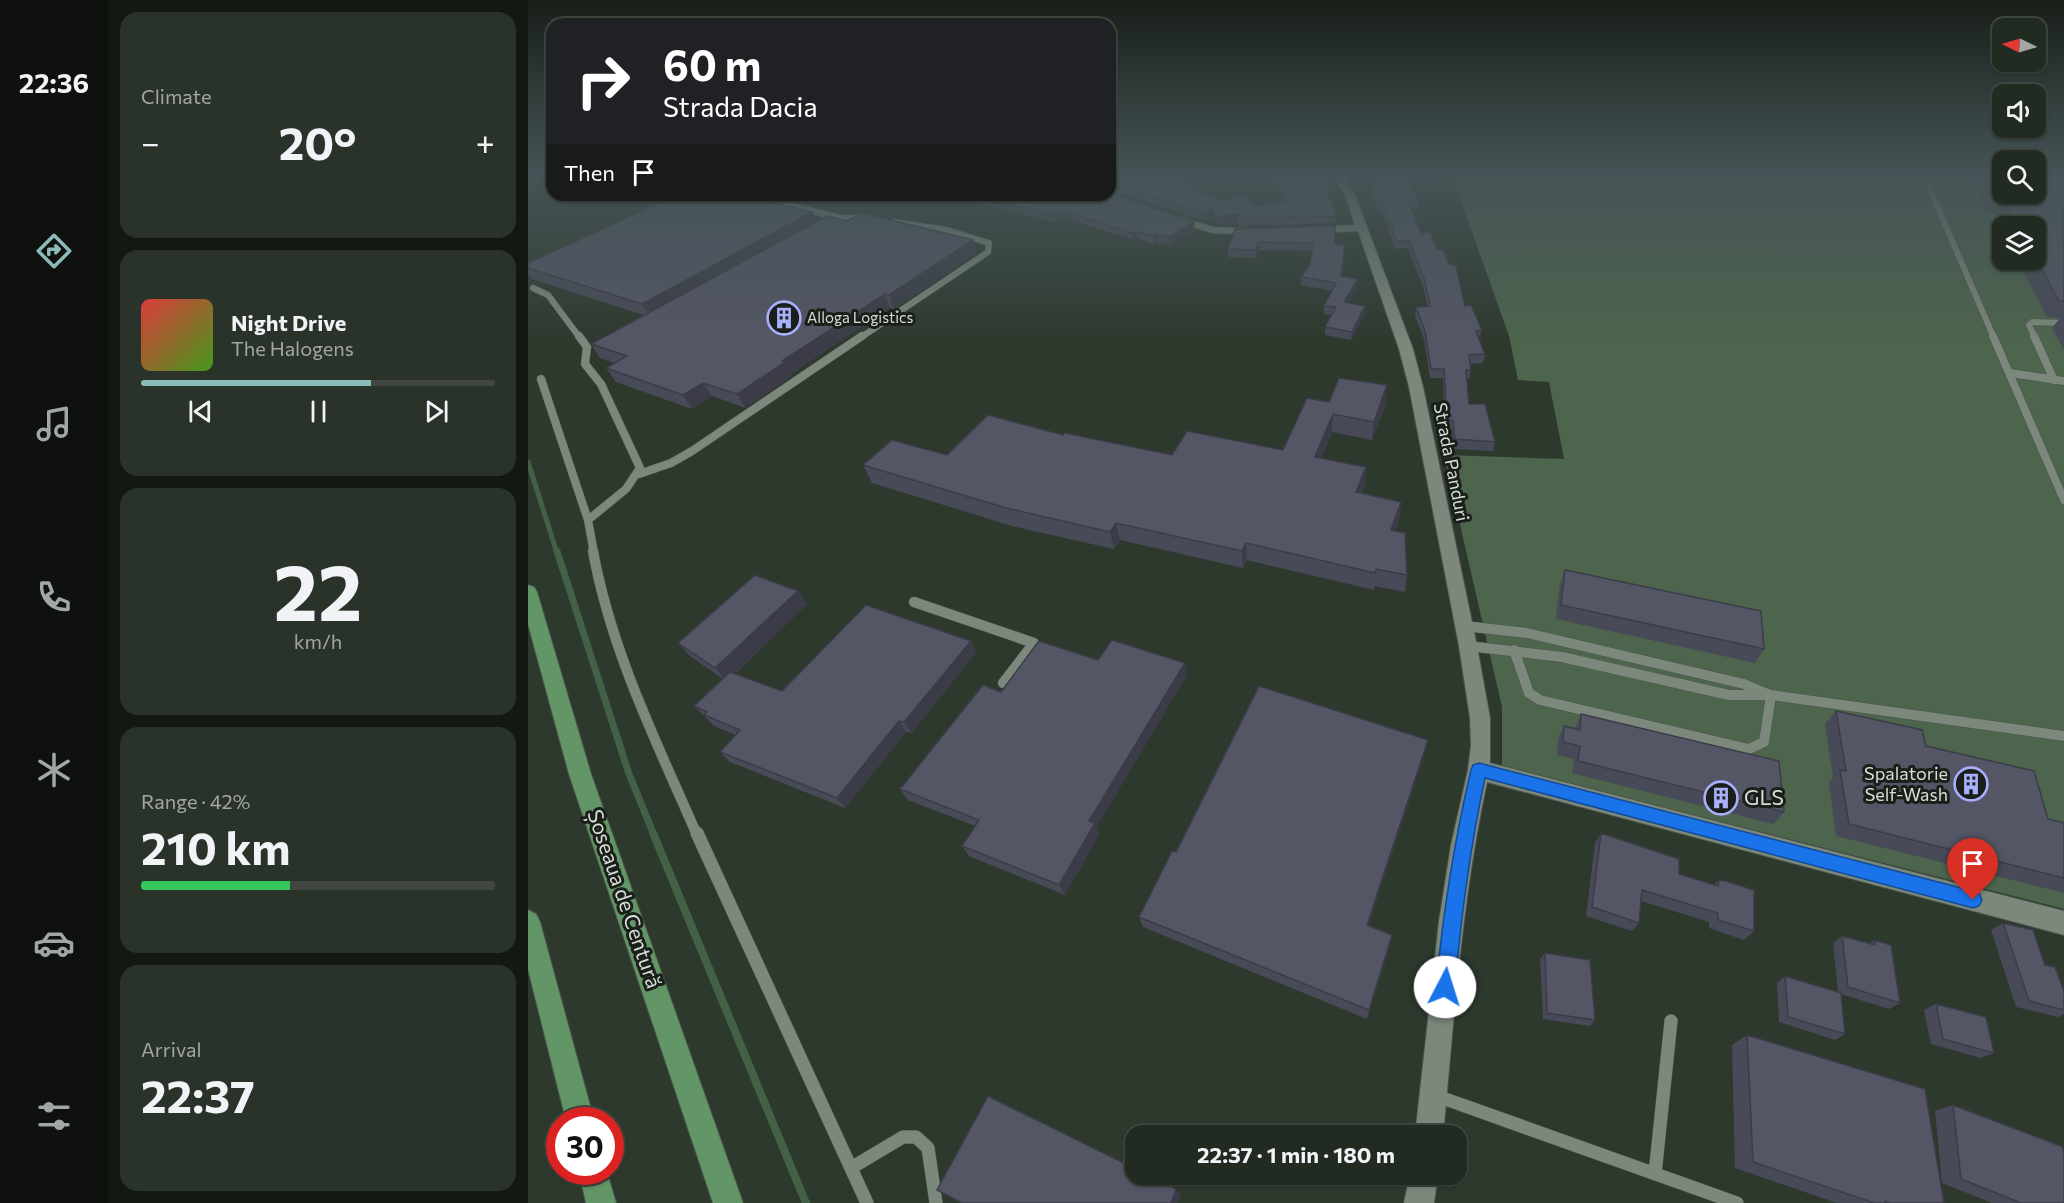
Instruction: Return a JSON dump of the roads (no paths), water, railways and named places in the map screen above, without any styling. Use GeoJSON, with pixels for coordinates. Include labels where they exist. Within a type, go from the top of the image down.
{"type":"FeatureCollection","features":[{"type":"Feature","properties":{"kind":"main road","name":"Șoseaua de Centură"},"geometry":{"type":"LineString","coordinates":[[528,592],[580,774],[728,1203]]}},
{"type":"Feature","properties":{"kind":"main road"},"geometry":{"type":"LineString","coordinates":[[528,922],[577,1107]]}},
{"type":"Feature","properties":{"kind":"main road"},"geometry":{"type":"LineString","coordinates":[[596,1185],[601,1203]]}},
{"type":"Feature","properties":{"kind":"street"},"geometry":{"type":"LineString","coordinates":[[1209,229],[1240,233],[1273,232]]}},
{"type":"Feature","properties":{"kind":"street"},"geometry":{"type":"LineString","coordinates":[[1295,231],[1337,229]]}},
{"type":"Feature","properties":{"kind":"street","name":"Strada Panduri"},"geometry":{"type":"LineString","coordinates":[[1362,229],[1406,349],[1416,387],[1468,646],[1480,718],[1479,770],[1462,845],[1451,921],[1431,1125]]}},
{"type":"Feature","properties":{"kind":"street"},"geometry":{"type":"LineString","coordinates":[[1479,770],[2064,923]]}},
{"type":"Feature","properties":{"kind":"street"},"geometry":{"type":"LineString","coordinates":[[1419,1203],[1422,1185]]}},
{"type":"Feature","properties":{"kind":"lane"},"geometry":{"type":"LineString","coordinates":[[639,474],[671,463],[692,451],[988,252],[990,248],[989,243],[942,229]]}},
{"type":"Feature","properties":{"kind":"lane"},"geometry":{"type":"LineString","coordinates":[[1947,229],[2064,500]]}},
{"type":"Feature","properties":{"kind":"lane"},"geometry":{"type":"LineString","coordinates":[[533,288],[548,295],[587,346],[585,364],[604,389],[640,468],[639,474],[632,483],[588,520]]}},
{"type":"Feature","properties":{"kind":"lane"},"geometry":{"type":"LineString","coordinates":[[2054,380],[2029,326],[2032,322],[2039,321],[2064,323]]}},
{"type":"Feature","properties":{"kind":"lane"},"geometry":{"type":"LineString","coordinates":[[584,360],[594,354]]}},
{"type":"Feature","properties":{"kind":"lane"},"geometry":{"type":"LineString","coordinates":[[2010,373],[2064,381]]}},
{"type":"Feature","properties":{"kind":"lane"},"geometry":{"type":"LineString","coordinates":[[541,379],[588,520],[599,583],[628,675],[720,887],[867,1203]]}},
{"type":"Feature","properties":{"kind":"lane"},"geometry":{"type":"LineString","coordinates":[[914,602],[1034,643],[1003,683]]}},
{"type":"Feature","properties":{"kind":"lane"},"geometry":{"type":"LineString","coordinates":[[1464,626],[1527,633],[1744,684],[1771,695]]}},
{"type":"Feature","properties":{"kind":"lane"},"geometry":{"type":"LineString","coordinates":[[1468,646],[1562,657],[1729,695],[1771,695],[2064,736]]}},
{"type":"Feature","properties":{"kind":"lane"},"geometry":{"type":"LineString","coordinates":[[1514,650],[1529,693],[1540,700],[1749,749],[1764,742],[1771,695]]}},
{"type":"Feature","properties":{"kind":"lane"},"geometry":{"type":"LineString","coordinates":[[1655,1174],[1671,1020]]}},
{"type":"Feature","properties":{"kind":"lane"},"geometry":{"type":"LineString","coordinates":[[1435,1095],[1737,1203]]}},
{"type":"Feature","properties":{"kind":"lane"},"geometry":{"type":"LineString","coordinates":[[851,1168],[903,1137],[916,1137],[928,1148],[936,1203]]}},
{"type":"Feature","properties":{"kind":"waterway"},"geometry":{"type":"LineString","coordinates":[[528,462],[557,553]]}},
{"type":"Feature","properties":{"kind":"waterway"},"geometry":{"type":"LineString","coordinates":[[557,551],[629,774],[654,835]]}},
{"type":"Feature","properties":{"kind":"waterway"},"geometry":{"type":"LineString","coordinates":[[653,833],[806,1203]]}},
{"type":"Feature","properties":{"kind":"place","name":"Alloga Logistics"},"geometry":{"type":"Point","coordinates":[784,318]}},
{"type":"Feature","properties":{"kind":"place","name":"Spalatorie Self-Wash"},"geometry":{"type":"Point","coordinates":[1971,784]}},
{"type":"Feature","properties":{"kind":"place","name":"GLS"},"geometry":{"type":"Point","coordinates":[1721,798]}}]}
